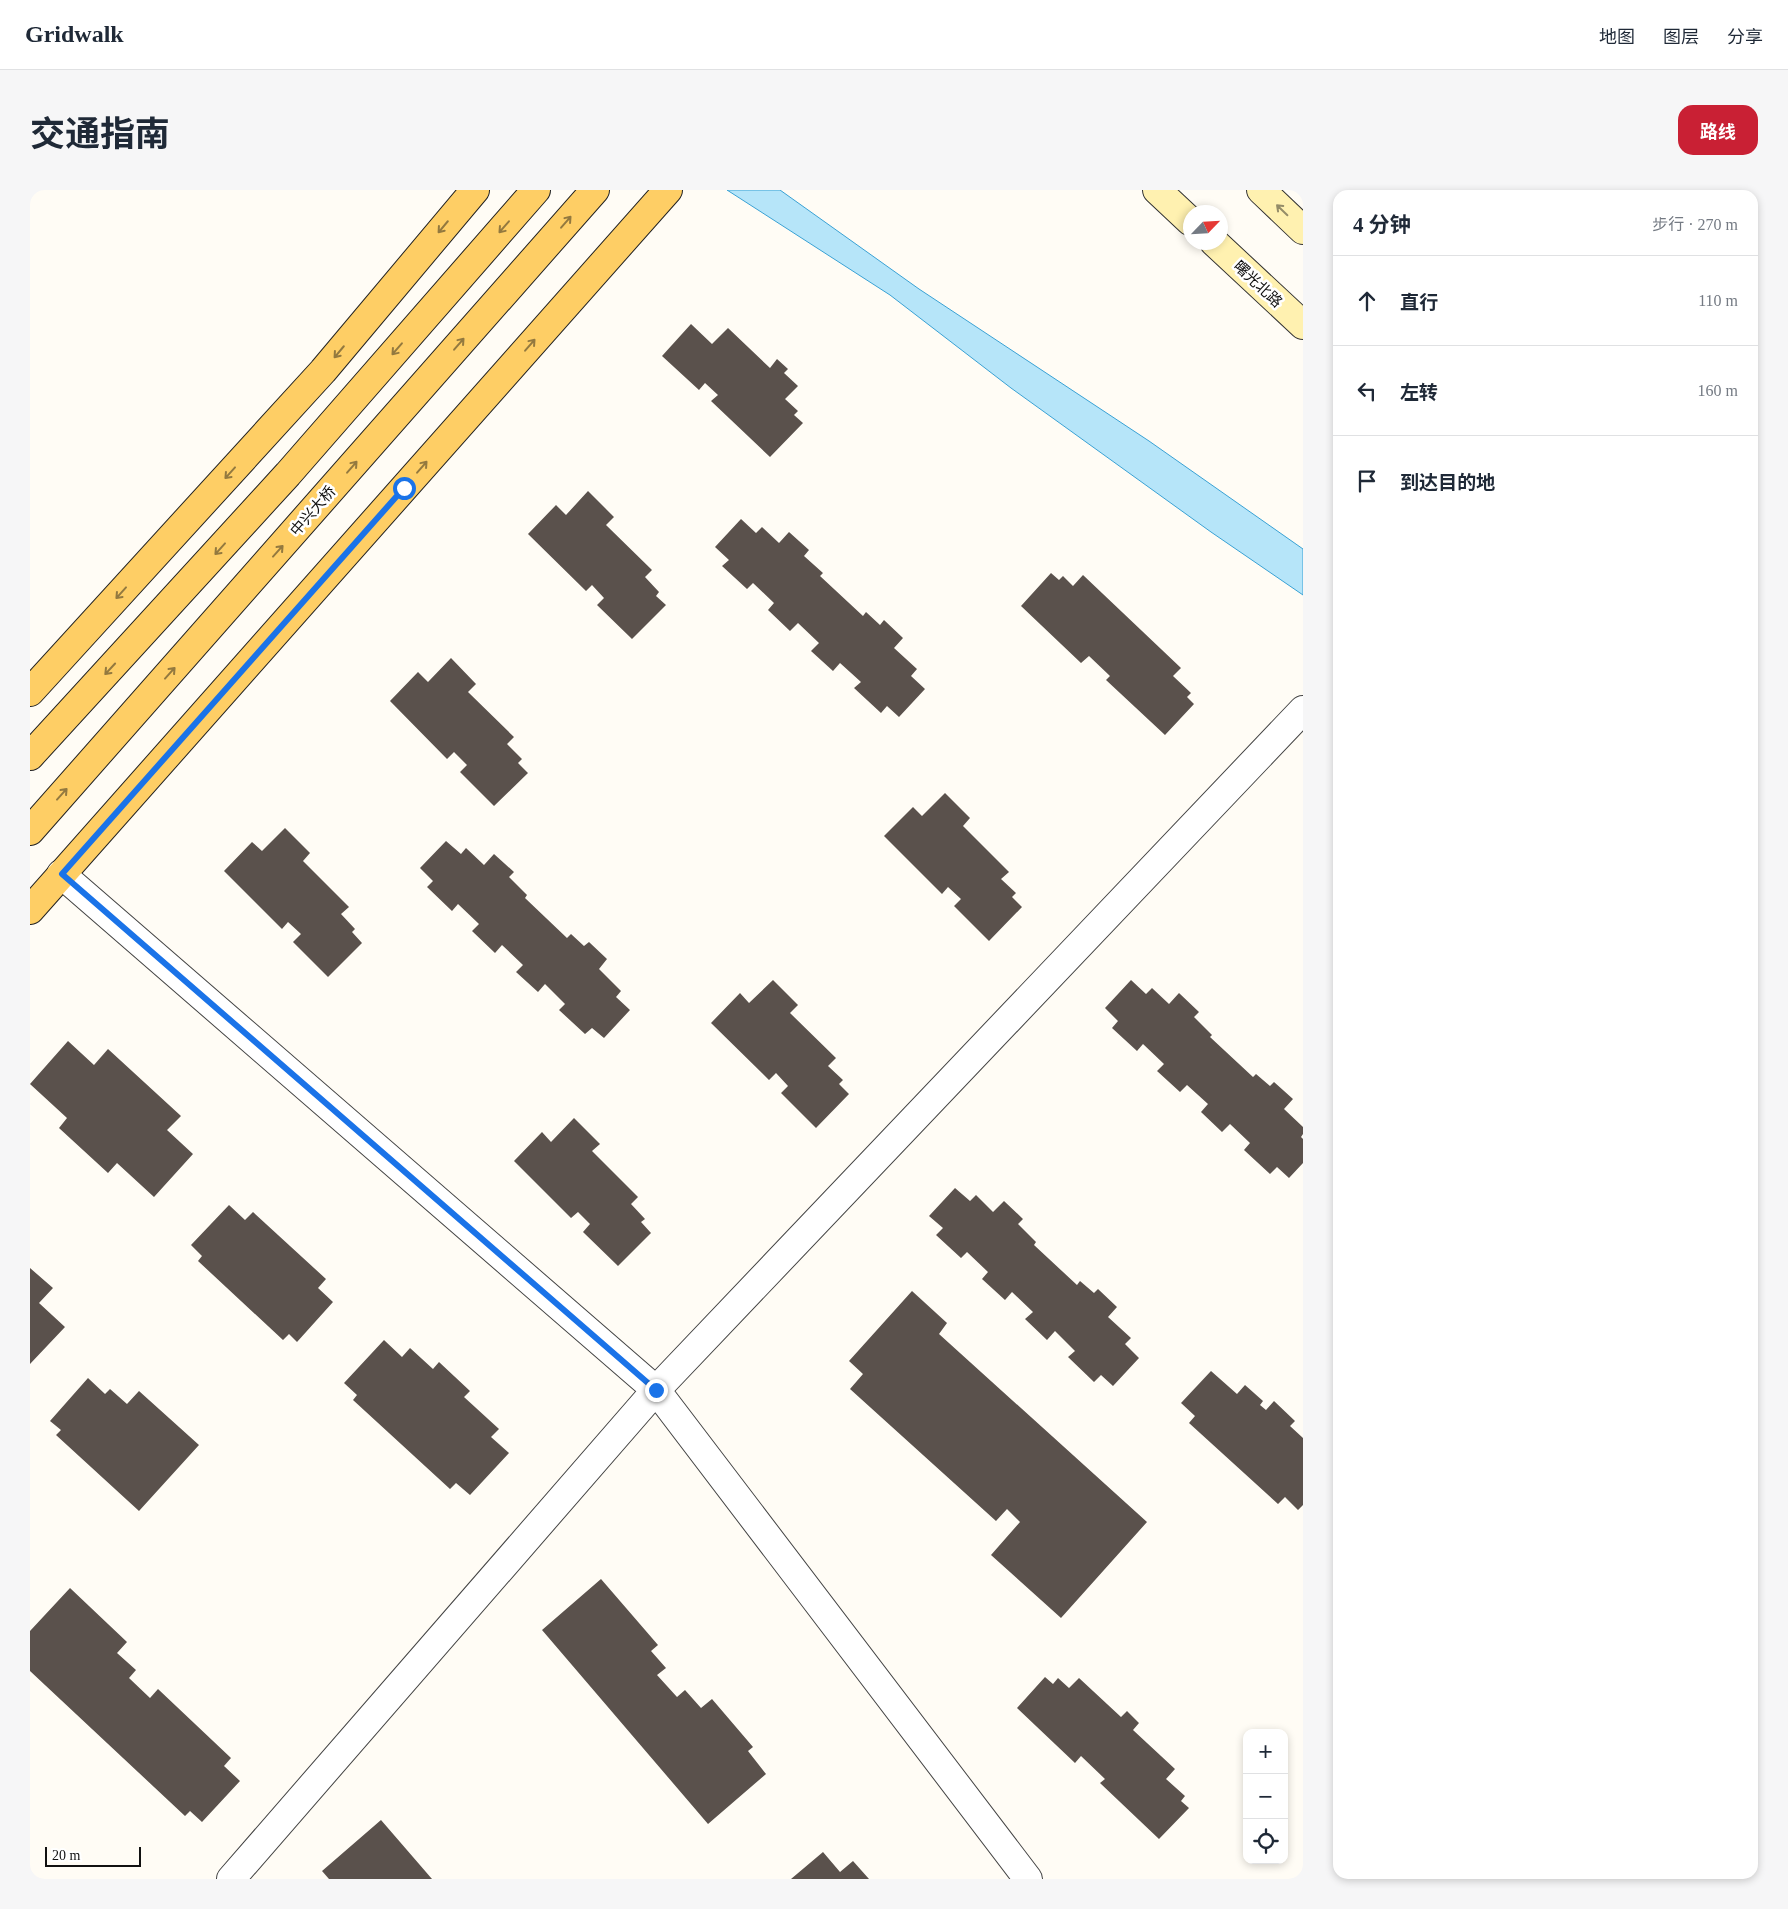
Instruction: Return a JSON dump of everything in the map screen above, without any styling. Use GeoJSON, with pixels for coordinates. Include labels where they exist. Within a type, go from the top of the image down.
{"type":"FeatureCollection","features":[{"type":"Feature","properties":{"kind":"main road"},"geometry":{"type":"LineString","coordinates":[[30,692],[323,371],[474,190]]}},
{"type":"Feature","properties":{"kind":"main road"},"geometry":{"type":"LineString","coordinates":[[30,756],[288,474],[536,190]]}},
{"type":"Feature","properties":{"kind":"main road","name":"中兴大桥"},"geometry":{"type":"LineString","coordinates":[[30,831],[594,190]]}},
{"type":"Feature","properties":{"kind":"main road"},"geometry":{"type":"LineString","coordinates":[[30,910],[668,190]]}},
{"type":"Feature","properties":{"kind":"main road"},"geometry":{"type":"LineString","coordinates":[[1157,190],[1183,214]]}},
{"type":"Feature","properties":{"kind":"main road"},"geometry":{"type":"LineString","coordinates":[[1261,190],[1303,230]]}},
{"type":"Feature","properties":{"kind":"main road","name":"曙光北路"},"geometry":{"type":"LineString","coordinates":[[1223,250],[1303,325]]}},
{"type":"Feature","properties":{"kind":"street"},"geometry":{"type":"LineString","coordinates":[[231,1879],[656,1390],[1303,710]]}},
{"type":"Feature","properties":{"kind":"street"},"geometry":{"type":"LineString","coordinates":[[62,874],[656,1390],[1028,1879]]}},
{"type":"Feature","properties":{"kind":"water"},"geometry":{"type":"Polygon","coordinates":[[[727,190],[780,190],[919,289],[1149,441],[1303,549],[1303,595],[1211,532],[1011,388],[890,295],[727,190]]]}},
{"type":"Feature","properties":{"kind":"building"},"geometry":{"type":"Polygon","coordinates":[[[691,324],[712,344],[728,328],[770,368],[777,359],[788,369],[784,373],[798,386],[785,399],[798,411],[794,415],[803,423],[770,457],[711,401],[718,395],[705,383],[699,390],[662,356],[691,324]]]}},
{"type":"Feature","properties":{"kind":"building"},"geometry":{"type":"Polygon","coordinates":[[[588,491],[614,517],[606,525],[652,570],[645,577],[659,592],[656,596],[666,605],[632,639],[597,605],[604,598],[592,585],[586,591],[528,534],[556,505],[566,515],[588,491]]]}},
{"type":"Feature","properties":{"kind":"building"},"geometry":{"type":"Polygon","coordinates":[[[741,519],[756,533],[762,527],[779,543],[789,532],[809,550],[804,556],[823,573],[820,576],[863,616],[866,612],[880,625],[884,620],[903,638],[894,648],[917,669],[911,676],[925,689],[899,717],[887,706],[881,713],[854,688],[861,682],[840,663],[833,671],[811,651],[819,643],[798,623],[790,631],[768,610],[774,603],[753,583],[747,589],[722,566],[729,560],[715,547],[741,519]]]}},
{"type":"Feature","properties":{"kind":"building"},"geometry":{"type":"Polygon","coordinates":[[[1051,573],[1059,580],[1063,576],[1073,586],[1083,575],[1181,668],[1173,676],[1191,693],[1187,697],[1194,704],[1165,735],[1106,680],[1110,676],[1089,656],[1081,663],[1021,606],[1051,573]]]}},
{"type":"Feature","properties":{"kind":"building"},"geometry":{"type":"Polygon","coordinates":[[[451,658],[476,684],[468,692],[514,737],[507,744],[522,759],[518,763],[528,773],[494,806],[460,772],[467,765],[454,752],[447,759],[390,701],[418,672],[428,682],[451,658]]]}},
{"type":"Feature","properties":{"kind":"building"},"geometry":{"type":"Polygon","coordinates":[[[945,793],[970,818],[963,826],[1009,872],[1001,879],[1016,893],[1012,897],[1022,907],[989,941],[954,906],[961,899],[948,887],[942,894],[884,836],[913,807],[922,816],[945,793]]]}},
{"type":"Feature","properties":{"kind":"building"},"geometry":{"type":"Polygon","coordinates":[[[285,828],[310,853],[303,861],[349,907],[341,914],[355,929],[352,932],[362,943],[328,977],[293,942],[301,934],[288,922],[282,929],[224,871],[252,842],[262,851],[285,828]]]}},
{"type":"Feature","properties":{"kind":"building"},"geometry":{"type":"Polygon","coordinates":[[[446,841],[461,854],[466,848],[484,865],[494,854],[514,872],[509,877],[527,895],[525,898],[567,938],[571,934],[584,946],[589,942],[607,959],[599,969],[621,991],[616,997],[630,1010],[604,1038],[592,1028],[585,1034],[559,1010],[565,1004],[545,984],[538,992],[516,972],[523,965],[502,945],[495,953],[472,931],[479,924],[458,904],[452,911],[427,887],[433,881],[420,868],[446,841]]]}},
{"type":"Feature","properties":{"kind":"building"},"geometry":{"type":"Polygon","coordinates":[[[773,980],[798,1005],[790,1013],[836,1058],[828,1066],[843,1080],[839,1084],[849,1094],[816,1128],[781,1093],[788,1086],[776,1073],[769,1080],[711,1023],[740,993],[749,1003],[773,980]]]}},
{"type":"Feature","properties":{"kind":"building"},"geometry":{"type":"Polygon","coordinates":[[[1131,980],[1146,994],[1152,988],[1169,1004],[1179,993],[1199,1012],[1194,1017],[1212,1035],[1210,1037],[1253,1077],[1256,1074],[1270,1086],[1274,1082],[1293,1099],[1284,1109],[1303,1127],[1301,1137],[1303,1139],[1303,1163],[1289,1178],[1277,1167],[1270,1174],[1244,1150],[1250,1143],[1230,1124],[1222,1132],[1201,1112],[1208,1104],[1187,1085],[1180,1092],[1157,1071],[1164,1064],[1143,1044],[1137,1051],[1112,1028],[1118,1021],[1105,1008],[1131,980]]]}},
{"type":"Feature","properties":{"kind":"building"},"geometry":{"type":"Polygon","coordinates":[[[68,1041],[94,1065],[108,1049],[181,1116],[167,1130],[193,1154],[154,1197],[117,1163],[108,1173],[59,1128],[67,1118],[30,1084],[68,1041]]]}},
{"type":"Feature","properties":{"kind":"building"},"geometry":{"type":"Polygon","coordinates":[[[574,1118],[600,1144],[592,1151],[638,1197],[631,1204],[645,1219],[641,1222],[651,1233],[618,1266],[583,1232],[590,1224],[578,1212],[571,1218],[514,1161],[542,1132],[551,1142],[574,1118]]]}},
{"type":"Feature","properties":{"kind":"building"},"geometry":{"type":"Polygon","coordinates":[[[955,1188],[970,1201],[976,1195],[993,1212],[1004,1201],[1023,1219],[1018,1224],[1036,1242],[1034,1245],[1077,1285],[1080,1281],[1094,1293],[1098,1289],[1117,1307],[1108,1317],[1131,1338],[1125,1344],[1139,1358],[1113,1386],[1101,1375],[1094,1382],[1068,1357],[1075,1351],[1055,1331],[1047,1340],[1025,1319],[1033,1312],[1012,1292],[1005,1300],[982,1279],[988,1272],[967,1252],[961,1258],[936,1235],[943,1228],[929,1216],[955,1188]]]}},
{"type":"Feature","properties":{"kind":"building"},"geometry":{"type":"Polygon","coordinates":[[[229,1205],[245,1220],[253,1212],[326,1279],[318,1288],[333,1302],[297,1342],[289,1334],[283,1340],[198,1261],[202,1256],[191,1245],[229,1205]]]}},
{"type":"Feature","properties":{"kind":"building"},"geometry":{"type":"Polygon","coordinates":[[[30,1268],[53,1288],[39,1303],[65,1327],[30,1364],[30,1268]]]}},
{"type":"Feature","properties":{"kind":"building"},"geometry":{"type":"Polygon","coordinates":[[[912,1291],[947,1323],[939,1334],[1147,1522],[1061,1618],[991,1555],[1020,1522],[1007,1509],[996,1521],[850,1389],[863,1374],[849,1361],[912,1291]]]}},
{"type":"Feature","properties":{"kind":"building"},"geometry":{"type":"Polygon","coordinates":[[[384,1340],[402,1357],[410,1348],[433,1369],[439,1362],[470,1391],[464,1397],[499,1429],[491,1437],[509,1453],[470,1495],[456,1483],[450,1489],[353,1400],[357,1395],[344,1383],[384,1340]]]}},
{"type":"Feature","properties":{"kind":"building"},"geometry":{"type":"Polygon","coordinates":[[[1211,1371],[1237,1394],[1245,1385],[1263,1401],[1260,1405],[1266,1410],[1274,1401],[1295,1421],[1290,1426],[1303,1438],[1303,1505],[1298,1510],[1285,1497],[1278,1504],[1189,1423],[1195,1416],[1181,1403],[1211,1371]]]}},
{"type":"Feature","properties":{"kind":"building"},"geometry":{"type":"Polygon","coordinates":[[[88,1378],[105,1394],[110,1389],[127,1404],[139,1391],[199,1445],[139,1511],[56,1435],[61,1430],[50,1421],[88,1378]]]}},
{"type":"Feature","properties":{"kind":"building"},"geometry":{"type":"Polygon","coordinates":[[[601,1579],[658,1645],[651,1651],[666,1668],[657,1675],[677,1697],[685,1690],[701,1708],[712,1699],[753,1747],[748,1751],[766,1774],[708,1824],[542,1630],[601,1579]]]}},
{"type":"Feature","properties":{"kind":"building"},"geometry":{"type":"Polygon","coordinates":[[[70,1588],[127,1642],[117,1653],[136,1670],[129,1678],[150,1698],[158,1689],[231,1758],[224,1766],[240,1781],[202,1822],[190,1811],[185,1816],[30,1671],[30,1631],[70,1588]]]}},
{"type":"Feature","properties":{"kind":"building"},"geometry":{"type":"Polygon","coordinates":[[[1045,1677],[1053,1684],[1058,1678],[1069,1688],[1079,1678],[1121,1717],[1127,1711],[1139,1723],[1133,1730],[1175,1769],[1166,1779],[1185,1796],[1181,1801],[1189,1808],[1159,1839],[1100,1783],[1105,1779],[1081,1756],[1075,1763],[1017,1708],[1045,1677]]]}},
{"type":"Feature","properties":{"kind":"building"},"geometry":{"type":"Polygon","coordinates":[[[381,1820],[432,1879],[329,1879],[322,1871],[381,1820]]]}},
{"type":"Feature","properties":{"kind":"building"},"geometry":{"type":"Polygon","coordinates":[[[823,1852],[840,1872],[853,1861],[869,1879],[791,1879],[823,1852]]]}},
{"type":"Feature","properties":{"kind":"route"},"geometry":{"type":"LineString","coordinates":[[404,488],[62,874],[656,1390]]}}]}
